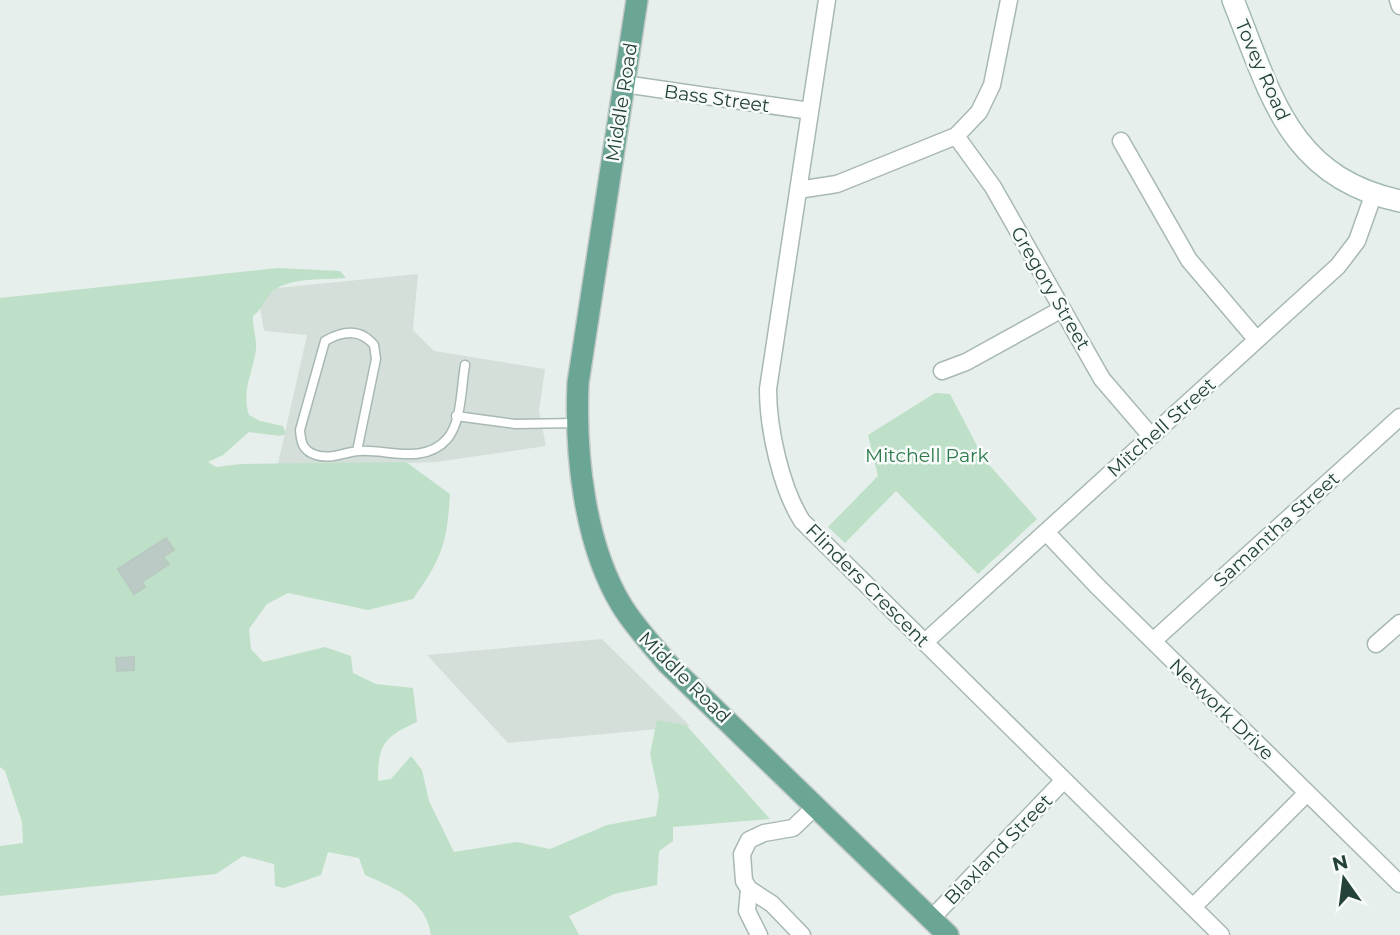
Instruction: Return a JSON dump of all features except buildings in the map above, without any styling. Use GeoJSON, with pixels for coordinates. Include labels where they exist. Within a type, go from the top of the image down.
{"type":"FeatureCollection","features":[{"type":"Feature","properties":{"kind":"main road","name":"Middle Road"},"geometry":{"type":"LineString","coordinates":[[637,3],[580,370],[576,423],[588,516],[620,604],[636,628],[668,664],[948,935]]}},
{"type":"Feature","properties":{"kind":"street","name":"Flinders Crescent"},"geometry":{"type":"LineString","coordinates":[[827,0],[768,389],[768,414],[792,504],[802,521],[1221,935]]}},
{"type":"Feature","properties":{"kind":"street"},"geometry":{"type":"LineString","coordinates":[[798,190],[837,184],[956,136],[979,112],[992,85],[1009,0]]}},
{"type":"Feature","properties":{"kind":"street","name":"Tovey Road"},"geometry":{"type":"LineString","coordinates":[[1233,0],[1275,104],[1294,138],[1317,163],[1373,196],[1400,201]]}},
{"type":"Feature","properties":{"kind":"street"},"geometry":{"type":"LineString","coordinates":[[1398,0],[1400,6]]}},
{"type":"Feature","properties":{"kind":"street","name":"Bass Street"},"geometry":{"type":"LineString","coordinates":[[624,84],[810,111]]}},
{"type":"Feature","properties":{"kind":"street","name":"Gregory Street"},"geometry":{"type":"LineString","coordinates":[[956,136],[993,187],[1102,379],[1151,436]]}},
{"type":"Feature","properties":{"kind":"street"},"geometry":{"type":"LineString","coordinates":[[1121,141],[1189,260],[1257,340]]}},
{"type":"Feature","properties":{"kind":"street","name":"Mitchell Street"},"geometry":{"type":"LineString","coordinates":[[925,642],[1338,266],[1357,241],[1373,196]]}},
{"type":"Feature","properties":{"kind":"street"},"geometry":{"type":"LineString","coordinates":[[942,371],[966,362],[1062,309]]}},
{"type":"Feature","properties":{"kind":"street","name":"Samantha Street"},"geometry":{"type":"LineString","coordinates":[[1153,641],[1400,418]]}},
{"type":"Feature","properties":{"kind":"street","name":"Network Drive"},"geometry":{"type":"LineString","coordinates":[[1046,532],[1400,884]]}},
{"type":"Feature","properties":{"kind":"street"},"geometry":{"type":"LineString","coordinates":[[1376,644],[1400,623]]}},
{"type":"Feature","properties":{"kind":"street","name":"Blaxland Street"},"geometry":{"type":"LineString","coordinates":[[931,919],[1064,780]]}},
{"type":"Feature","properties":{"kind":"street"},"geometry":{"type":"LineString","coordinates":[[1193,907],[1307,793]]}},
{"type":"Feature","properties":{"kind":"street"},"geometry":{"type":"LineString","coordinates":[[802,935],[760,894],[749,888],[744,881],[742,854],[749,840],[764,833],[793,828],[816,806]]}},
{"type":"Feature","properties":{"kind":"street"},"geometry":{"type":"LineString","coordinates":[[749,888],[747,911],[755,934]]}},
{"type":"Feature","properties":{"kind":"street"},"geometry":{"type":"LineString","coordinates":[[778,935],[784,928],[783,917]]}},
{"type":"Feature","properties":{"kind":"lane"},"geometry":{"type":"LineString","coordinates":[[357,451],[376,359],[374,345],[368,338],[349,332],[325,341],[306,404],[301,443],[314,454],[323,457],[357,451],[426,452],[449,437],[456,416],[465,365]]}},
{"type":"Feature","properties":{"kind":"lane"},"geometry":{"type":"LineString","coordinates":[[456,416],[515,424],[576,423]]}},
{"type":"Feature","properties":{"kind":"shaded area"},"geometry":{"type":"Polygon","coordinates":[[[418,274],[413,330],[434,351],[545,369],[539,411],[546,446],[436,462],[277,468],[307,335],[264,331],[257,290],[418,274]]]}},
{"type":"Feature","properties":{"kind":"shaded area"},"geometry":{"type":"Polygon","coordinates":[[[602,639],[690,726],[508,743],[427,655],[602,639]]]}},
{"type":"Feature","properties":{"kind":"green space"},"geometry":{"type":"Polygon","coordinates":[[[278,268],[340,271],[346,278],[299,281],[282,286],[271,293],[253,316],[256,349],[246,397],[249,415],[260,421],[283,426],[286,434],[280,436],[249,432],[223,455],[208,462],[216,467],[241,464],[406,462],[450,494],[447,526],[441,550],[431,572],[413,599],[368,610],[288,593],[267,604],[249,629],[251,649],[263,662],[325,647],[351,656],[353,673],[376,684],[413,688],[417,722],[397,732],[385,743],[379,758],[378,781],[391,779],[411,756],[422,770],[429,801],[454,852],[517,842],[550,849],[607,825],[656,816],[659,796],[650,754],[657,720],[686,725],[770,819],[673,827],[673,841],[659,851],[657,885],[614,894],[569,916],[579,935],[431,935],[423,913],[407,896],[365,875],[359,858],[328,852],[321,875],[284,888],[275,886],[274,864],[243,856],[216,874],[0,896],[0,846],[23,843],[22,822],[5,771],[0,767],[0,298],[278,268]]]}},
{"type":"Feature","properties":{"kind":"green space","name":"Mitchell Park"},"geometry":{"type":"Polygon","coordinates":[[[935,393],[950,394],[984,459],[1037,519],[978,574],[896,491],[845,543],[828,527],[878,476],[868,435],[935,393]]]}}]}
